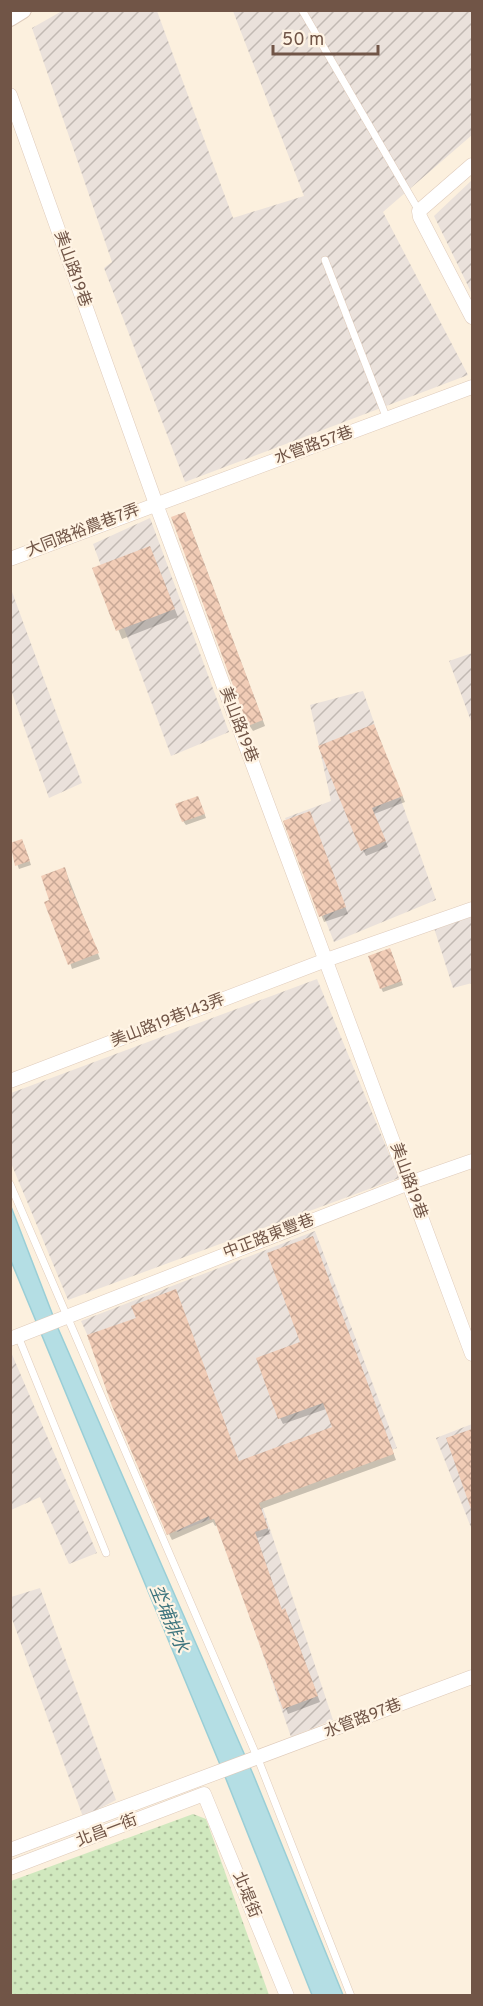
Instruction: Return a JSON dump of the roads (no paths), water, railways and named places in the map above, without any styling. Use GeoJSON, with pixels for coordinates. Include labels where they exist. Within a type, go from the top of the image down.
{"type":"FeatureCollection","features":[{"type":"Feature","properties":{"kind":"street"},"geometry":{"type":"LineString","coordinates":[[10,18],[23,10]]}},
{"type":"Feature","properties":{"kind":"street","name":"美山路19巷"},"geometry":{"type":"LineString","coordinates":[[10,94],[156,504],[472,1354]]}},
{"type":"Feature","properties":{"kind":"street"},"geometry":{"type":"LineString","coordinates":[[472,165],[419,211],[472,317]]}},
{"type":"Feature","properties":{"kind":"street","name":"水管路57巷"},"geometry":{"type":"LineString","coordinates":[[156,504],[472,387]]}},
{"type":"Feature","properties":{"kind":"street","name":"大同路裕農巷7弄"},"geometry":{"type":"LineString","coordinates":[[10,559],[156,504]]}},
{"type":"Feature","properties":{"kind":"street"},"geometry":{"type":"LineString","coordinates":[[326,960],[472,909]]}},
{"type":"Feature","properties":{"kind":"street","name":"美山路19巷143弄"},"geometry":{"type":"LineString","coordinates":[[10,1082],[326,960]]}},
{"type":"Feature","properties":{"kind":"street","name":"中正路東豐巷"},"geometry":{"type":"LineString","coordinates":[[14,1337],[409,1183],[472,1161]]}},
{"type":"Feature","properties":{"kind":"street","name":"水管路97巷"},"geometry":{"type":"LineString","coordinates":[[10,1850],[203,1780],[472,1677]]}},
{"type":"Feature","properties":{"kind":"street","name":"北昌一街"},"geometry":{"type":"LineString","coordinates":[[10,1868],[204,1794]]}},
{"type":"Feature","properties":{"kind":"street","name":"北堤街"},"geometry":{"type":"LineString","coordinates":[[204,1794],[287,1995]]}},
{"type":"Feature","properties":{"kind":"lane"},"geometry":{"type":"LineString","coordinates":[[302,10],[419,211]]}},
{"type":"Feature","properties":{"kind":"lane"},"geometry":{"type":"LineString","coordinates":[[325,260],[387,419]]}},
{"type":"Feature","properties":{"kind":"lane"},"geometry":{"type":"LineString","coordinates":[[10,1184],[255,1760],[351,1995]]}},
{"type":"Feature","properties":{"kind":"lane"},"geometry":{"type":"LineString","coordinates":[[14,1337],[106,1553]]}},
{"type":"Feature","properties":{"kind":"water","name":"坔埔排水"},"geometry":{"type":"Polygon","coordinates":[[[10,1204],[57,1326],[253,1774],[343,1995],[312,1995],[226,1779],[11,1261],[10,1204]]]}}]}
